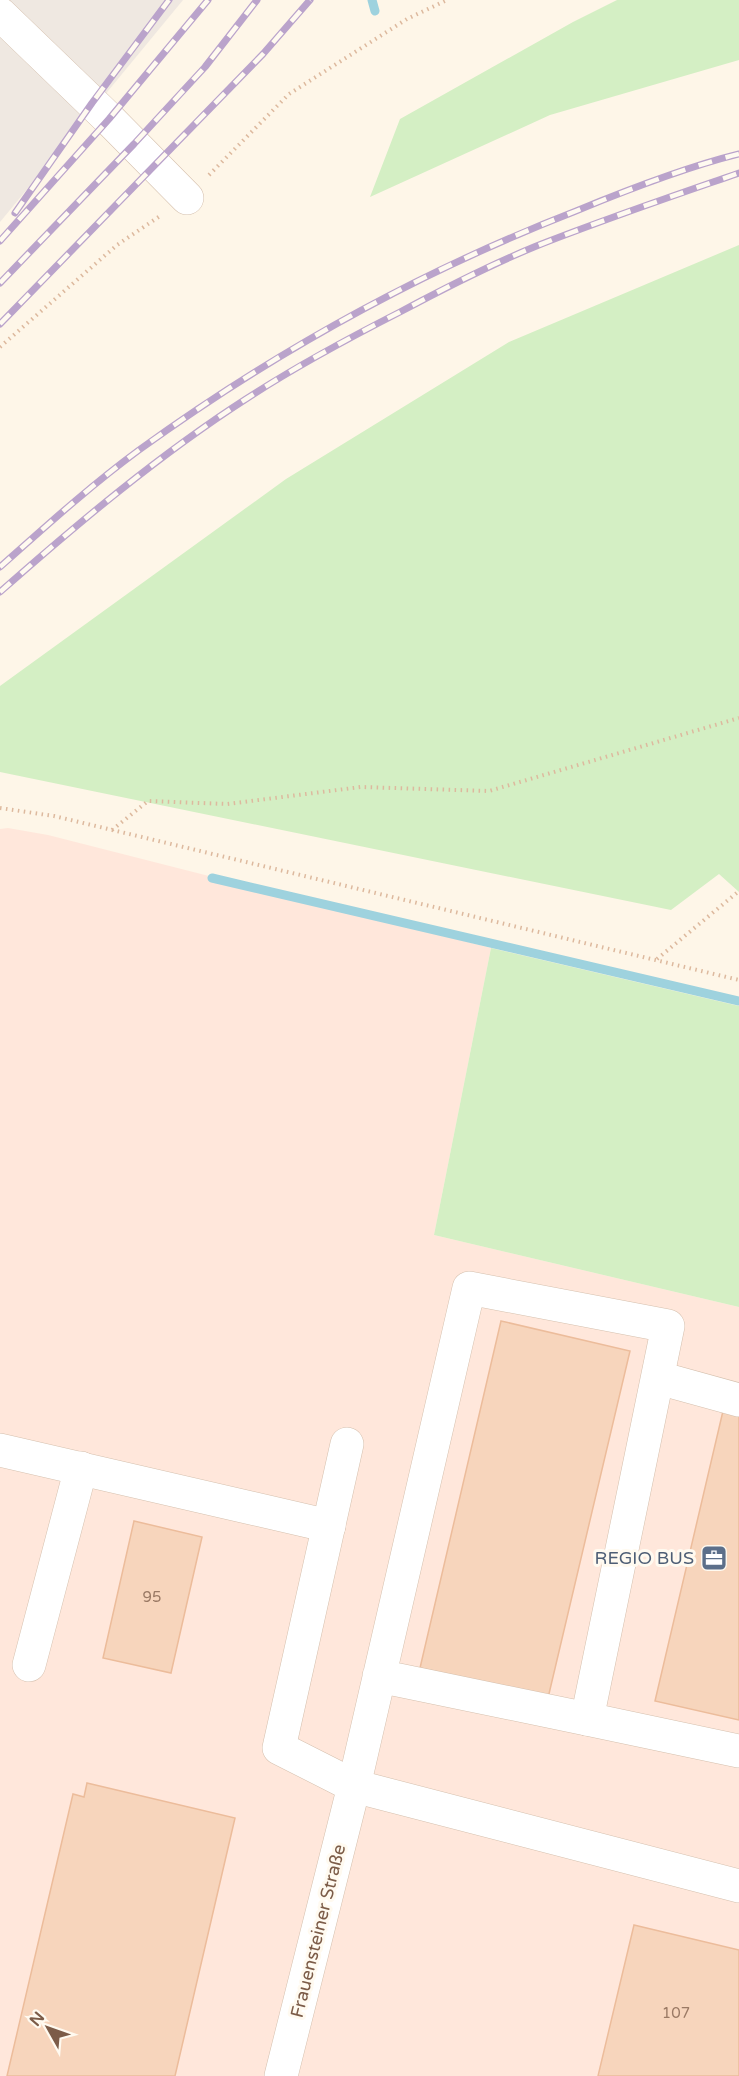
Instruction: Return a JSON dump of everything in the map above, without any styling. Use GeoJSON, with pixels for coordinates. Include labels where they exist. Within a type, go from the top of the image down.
{"type":"FeatureCollection","features":[{"type":"Feature","properties":{"kind":"street"},"geometry":{"type":"LineString","coordinates":[[0,14],[115,124],[187,198]]}},
{"type":"Feature","properties":{"kind":"street","name":"Frauensteiner Straße"},"geometry":{"type":"LineString","coordinates":[[281,2076],[354,1786],[469,1288],[668,1326],[659,1378]]}},
{"type":"Feature","properties":{"kind":"street"},"geometry":{"type":"LineString","coordinates":[[587,1719],[659,1378],[739,1400]]}},
{"type":"Feature","properties":{"kind":"street"},"geometry":{"type":"LineString","coordinates":[[347,1444],[279,1748],[354,1786],[739,1886]]}},
{"type":"Feature","properties":{"kind":"street"},"geometry":{"type":"LineString","coordinates":[[0,1450],[329,1526]]}},
{"type":"Feature","properties":{"kind":"street"},"geometry":{"type":"LineString","coordinates":[[29,1665],[81,1468]]}},
{"type":"Feature","properties":{"kind":"street"},"geometry":{"type":"LineString","coordinates":[[379,1676],[739,1751]]}},
{"type":"Feature","properties":{"kind":"path"},"geometry":{"type":"LineString","coordinates":[[0,347],[117,245],[187,198],[290,94],[407,19],[447,0]]}},
{"type":"Feature","properties":{"kind":"path"},"geometry":{"type":"LineString","coordinates":[[111,830],[148,801],[227,804],[361,787],[489,791],[739,718]]}},
{"type":"Feature","properties":{"kind":"path"},"geometry":{"type":"LineString","coordinates":[[0,808],[54,816],[739,980]]}},
{"type":"Feature","properties":{"kind":"path"},"geometry":{"type":"LineString","coordinates":[[657,960],[739,891]]}},
{"type":"Feature","properties":{"kind":"shaded area"},"geometry":{"type":"Polygon","coordinates":[[[0,0],[183,0],[0,222],[0,0]]]}},
{"type":"Feature","properties":{"kind":"shaded area"},"geometry":{"type":"Polygon","coordinates":[[[8,828],[48,835],[491,948],[434,1235],[739,1307],[739,2076],[0,2076],[0,829],[8,828]]]}},
{"type":"Feature","properties":{"kind":"green space"},"geometry":{"type":"Polygon","coordinates":[[[617,0],[739,0],[739,60],[550,115],[370,197],[400,119],[573,22],[617,0]]]}},
{"type":"Feature","properties":{"kind":"green space"},"geometry":{"type":"Polygon","coordinates":[[[739,245],[739,892],[719,874],[671,910],[0,772],[0,686],[286,479],[509,342],[739,245]]]}},
{"type":"Feature","properties":{"kind":"green space"},"geometry":{"type":"Polygon","coordinates":[[[491,948],[739,1006],[739,1307],[434,1235],[491,948]]]}},
{"type":"Feature","properties":{"kind":"building"},"geometry":{"type":"Polygon","coordinates":[[[501,1321],[630,1351],[548,1698],[420,1668],[501,1321]]]}},
{"type":"Feature","properties":{"kind":"building","name":"REGIO BUS"},"geometry":{"type":"Polygon","coordinates":[[[723,1411],[739,1415],[739,1720],[655,1701],[723,1411]]]}},
{"type":"Feature","properties":{"kind":"building"},"geometry":{"type":"Polygon","coordinates":[[[134,1521],[202,1537],[171,1673],[103,1658],[134,1521]]]}},
{"type":"Feature","properties":{"kind":"building"},"geometry":{"type":"Polygon","coordinates":[[[87,1783],[235,1818],[175,2076],[7,2076],[73,1794],[84,1797],[87,1783]]]}},
{"type":"Feature","properties":{"kind":"building"},"geometry":{"type":"Polygon","coordinates":[[[634,1925],[739,1950],[739,2076],[598,2076],[634,1925]]]}},
{"type":"Feature","properties":{"kind":"waterway"},"geometry":{"type":"LineString","coordinates":[[372,0],[375,11]]}},
{"type":"Feature","properties":{"kind":"waterway"},"geometry":{"type":"LineString","coordinates":[[212,878],[739,1001]]}},
{"type":"Feature","properties":{"kind":"railway"},"geometry":{"type":"LineString","coordinates":[[15,213],[92,103],[169,0]]}},
{"type":"Feature","properties":{"kind":"railway"},"geometry":{"type":"LineString","coordinates":[[0,241],[109,119],[208,0]]}},
{"type":"Feature","properties":{"kind":"railway"},"geometry":{"type":"LineString","coordinates":[[0,283],[205,67],[257,0]]}},
{"type":"Feature","properties":{"kind":"railway"},"geometry":{"type":"LineString","coordinates":[[0,324],[263,54],[310,0]]}},
{"type":"Feature","properties":{"kind":"railway"},"geometry":{"type":"LineString","coordinates":[[0,567],[85,492],[139,450],[243,379],[350,316],[405,287],[518,235],[616,195],[698,165],[739,154]]}},
{"type":"Feature","properties":{"kind":"railway"},"geometry":{"type":"LineString","coordinates":[[0,592],[89,516],[182,443],[246,399],[360,332],[517,254],[739,173]]}},
{"type":"Feature","properties":{"kind":"place","name":"REGIO BUS"},"geometry":{"type":"Point","coordinates":[714,1558]}}]}
